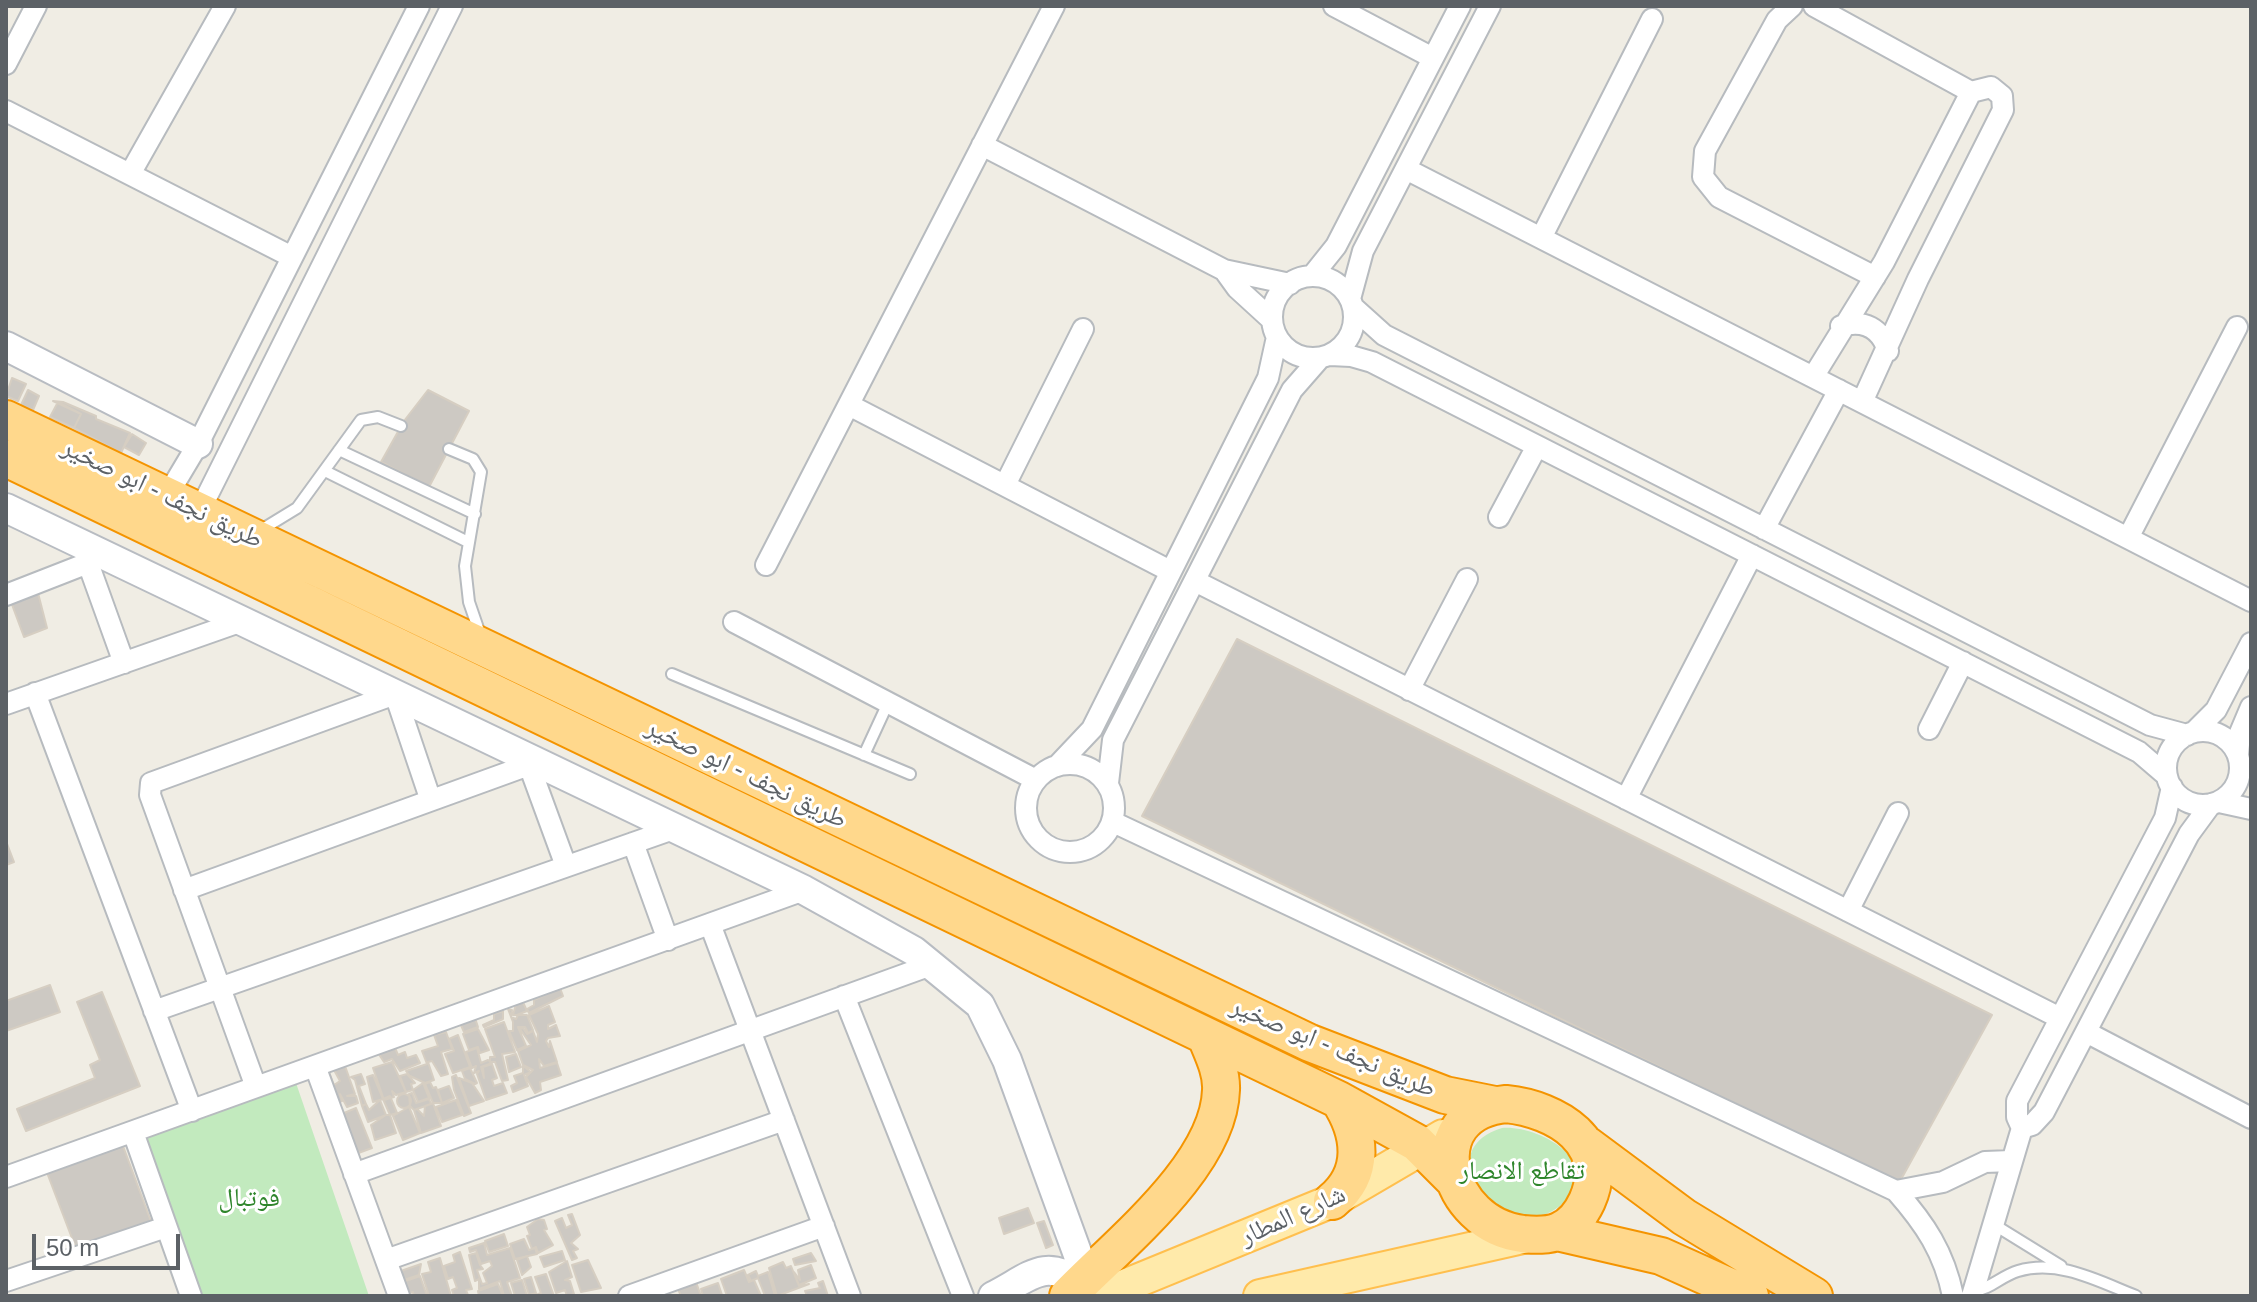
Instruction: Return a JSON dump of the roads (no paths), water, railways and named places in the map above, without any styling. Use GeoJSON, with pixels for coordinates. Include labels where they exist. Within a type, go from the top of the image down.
{"type":"FeatureCollection","features":[{"type":"Feature","properties":{"kind":"highway","name":"طريق نجف - ابو صخير"},"geometry":{"type":"LineString","coordinates":[[6,419],[1310,1043],[1485,1110]]}},
{"type":"Feature","properties":{"kind":"highway","name":"طريق نجف - ابو صخير"},"geometry":{"type":"LineString","coordinates":[[6,458],[1339,1100],[1397,1130],[1424,1149],[1452,1178]]}},
{"type":"Feature","properties":{"kind":"highway"},"geometry":{"type":"LineString","coordinates":[[1083,1288],[1169,1194],[1200,1151],[1216,1119],[1220,1076],[1206,1037]]}},
{"type":"Feature","properties":{"kind":"highway"},"geometry":{"type":"LineString","coordinates":[[1332,1201],[1345,1190],[1357,1158],[1355,1129],[1339,1100]]}},
{"type":"Feature","properties":{"kind":"highway"},"geometry":{"type":"LineString","coordinates":[[1750,1296],[1661,1256],[1544,1233],[1505,1230],[1480,1217],[1468,1206],[1452,1178],[1451,1146],[1485,1110],[1542,1110],[1571,1127],[1587,1145],[1684,1217],[1814,1296]]}},
{"type":"Feature","properties":{"kind":"highway"},"geometry":{"type":"LineString","coordinates":[[1544,1233],[1579,1216],[1591,1191],[1594,1173],[1587,1145]]}},
{"type":"Feature","properties":{"kind":"main road"},"geometry":{"type":"LineString","coordinates":[[6,346],[198,444]]}},
{"type":"Feature","properties":{"kind":"main road"},"geometry":{"type":"LineString","coordinates":[[6,508],[95,559],[245,620],[533,763],[804,890],[914,951],[980,1005],[1007,1060],[1083,1288]]}},
{"type":"Feature","properties":{"kind":"main road","name":"شارع المطار"},"geometry":{"type":"LineString","coordinates":[[1083,1288],[1332,1201],[1485,1110]]}},
{"type":"Feature","properties":{"kind":"main road"},"geometry":{"type":"LineString","coordinates":[[1260,1296],[1544,1233]]}},
{"type":"Feature","properties":{"kind":"main road"},"geometry":{"type":"LineString","coordinates":[[993,1296],[1052,1269],[1065,1272],[1083,1288]]}},
{"type":"Feature","properties":{"kind":"street"},"geometry":{"type":"LineString","coordinates":[[6,64],[36,6]]}},
{"type":"Feature","properties":{"kind":"street"},"geometry":{"type":"LineString","coordinates":[[130,174],[225,6]]}},
{"type":"Feature","properties":{"kind":"street"},"geometry":{"type":"LineString","coordinates":[[167,496],[198,444],[419,6]]}},
{"type":"Feature","properties":{"kind":"street"},"geometry":{"type":"LineString","coordinates":[[199,512],[452,6]]}},
{"type":"Feature","properties":{"kind":"street"},"geometry":{"type":"LineString","coordinates":[[766,565],[1054,6]]}},
{"type":"Feature","properties":{"kind":"street"},"geometry":{"type":"LineString","coordinates":[[1334,6],[1433,58]]}},
{"type":"Feature","properties":{"kind":"street"},"geometry":{"type":"LineString","coordinates":[[1460,6],[1336,246],[1312,276],[1290,284],[1280,293],[1268,378],[1092,729],[1057,766],[1036,780],[1028,795],[1026,812],[1031,829],[1049,846],[1074,852],[1091,847],[1104,837],[1113,822],[1115,808],[1108,783],[1113,740],[1292,390],[1325,356],[1347,341],[1353,329],[1352,304],[1363,251],[1490,6]]}},
{"type":"Feature","properties":{"kind":"street"},"geometry":{"type":"LineString","coordinates":[[1792,6],[1777,20],[1705,151],[1703,177],[1719,197],[1875,277]]}},
{"type":"Feature","properties":{"kind":"street"},"geometry":{"type":"LineString","coordinates":[[1814,6],[1971,92]]}},
{"type":"Feature","properties":{"kind":"street"},"geometry":{"type":"LineString","coordinates":[[1541,238],[1652,19]]}},
{"type":"Feature","properties":{"kind":"street"},"geometry":{"type":"LineString","coordinates":[[1813,377],[1841,326],[1875,277],[1971,92],[1984,86],[1998,91],[2003,110],[1918,279],[1888,351],[1862,402]]}},
{"type":"Feature","properties":{"kind":"street"},"geometry":{"type":"LineString","coordinates":[[6,111],[292,257]]}},
{"type":"Feature","properties":{"kind":"street"},"geometry":{"type":"LineString","coordinates":[[982,145],[1224,270],[1290,284]]}},
{"type":"Feature","properties":{"kind":"street"},"geometry":{"type":"LineString","coordinates":[[1406,169],[2251,601]]}},
{"type":"Feature","properties":{"kind":"street"},"geometry":{"type":"LineString","coordinates":[[1224,270],[1297,355],[1351,356],[1372,362],[2139,752],[2184,800],[2251,809]]}},
{"type":"Feature","properties":{"kind":"street"},"geometry":{"type":"LineString","coordinates":[[1312,276],[1335,282],[1352,304],[1384,335],[2150,725],[2190,734],[2221,736],[2243,763]]}},
{"type":"Feature","properties":{"kind":"street"},"geometry":{"type":"LineString","coordinates":[[1841,326],[1858,323],[1874,328],[1888,351]]}},
{"type":"Feature","properties":{"kind":"street"},"geometry":{"type":"LineString","coordinates":[[2128,538],[2237,327]]}},
{"type":"Feature","properties":{"kind":"street"},"geometry":{"type":"LineString","coordinates":[[1005,485],[1083,329]]}},
{"type":"Feature","properties":{"kind":"street"},"geometry":{"type":"LineString","coordinates":[[1764,529],[1839,390]]}},
{"type":"Feature","properties":{"kind":"street"},"geometry":{"type":"LineString","coordinates":[[849,405],[1170,571]]}},
{"type":"Feature","properties":{"kind":"street"},"geometry":{"type":"LineString","coordinates":[[1499,517],[1537,446]]}},
{"type":"Feature","properties":{"kind":"street"},"geometry":{"type":"LineString","coordinates":[[1626,799],[1752,555]]}},
{"type":"Feature","properties":{"kind":"street"},"geometry":{"type":"LineString","coordinates":[[6,595],[95,559],[124,663]]}},
{"type":"Feature","properties":{"kind":"street"},"geometry":{"type":"LineString","coordinates":[[1409,690],[1467,579]]}},
{"type":"Feature","properties":{"kind":"street"},"geometry":{"type":"LineString","coordinates":[[1195,581],[2060,1018]]}},
{"type":"Feature","properties":{"kind":"street"},"geometry":{"type":"LineString","coordinates":[[6,704],[245,620]]}},
{"type":"Feature","properties":{"kind":"street"},"geometry":{"type":"LineString","coordinates":[[734,622],[1036,780]]}},
{"type":"Feature","properties":{"kind":"street"},"geometry":{"type":"LineString","coordinates":[[1966,1294],[2022,1128],[2017,1117],[2017,1101],[2165,818],[2172,748],[2216,710],[2251,643]]}},
{"type":"Feature","properties":{"kind":"street"},"geometry":{"type":"LineString","coordinates":[[1929,729],[1963,662]]}},
{"type":"Feature","properties":{"kind":"street"},"geometry":{"type":"LineString","coordinates":[[35,693],[192,1111]]}},
{"type":"Feature","properties":{"kind":"street"},"geometry":{"type":"LineString","coordinates":[[256,1087],[149,791],[155,780],[395,694],[430,798]]}},
{"type":"Feature","properties":{"kind":"street"},"geometry":{"type":"LineString","coordinates":[[2022,1128],[2032,1125],[2044,1112],[2189,834],[2215,803],[2234,790],[2243,763],[2240,733],[2251,707]]}},
{"type":"Feature","properties":{"kind":"street"},"geometry":{"type":"LineString","coordinates":[[184,890],[533,763],[566,866]]}},
{"type":"Feature","properties":{"kind":"street"},"geometry":{"type":"LineString","coordinates":[[1057,766],[1085,766],[1108,783]]}},
{"type":"Feature","properties":{"kind":"street"},"geometry":{"type":"LineString","coordinates":[[1848,911],[1898,813]]}},
{"type":"Feature","properties":{"kind":"street"},"geometry":{"type":"LineString","coordinates":[[1113,822],[1896,1191],[1932,1235],[1966,1294]]}},
{"type":"Feature","properties":{"kind":"street"},"geometry":{"type":"LineString","coordinates":[[154,1011],[676,828]]}},
{"type":"Feature","properties":{"kind":"street"},"geometry":{"type":"LineString","coordinates":[[633,843],[668,940]]}},
{"type":"Feature","properties":{"kind":"street"},"geometry":{"type":"LineString","coordinates":[[6,1177],[804,890]]}},
{"type":"Feature","properties":{"kind":"street"},"geometry":{"type":"LineString","coordinates":[[710,924],[850,1296]]}},
{"type":"Feature","properties":{"kind":"street"},"geometry":{"type":"LineString","coordinates":[[354,1174],[931,965]]}},
{"type":"Feature","properties":{"kind":"street"},"geometry":{"type":"LineString","coordinates":[[844,996],[963,1296]]}},
{"type":"Feature","properties":{"kind":"street"},"geometry":{"type":"LineString","coordinates":[[2086,1032],[2251,1117]]}},
{"type":"Feature","properties":{"kind":"street"},"geometry":{"type":"LineString","coordinates":[[315,1066],[399,1296]]}},
{"type":"Feature","properties":{"kind":"street"},"geometry":{"type":"LineString","coordinates":[[386,1260],[784,1120]]}},
{"type":"Feature","properties":{"kind":"street"},"geometry":{"type":"LineString","coordinates":[[133,1132],[191,1296]]}},
{"type":"Feature","properties":{"kind":"street"},"geometry":{"type":"LineString","coordinates":[[1896,1191],[1943,1182],[1985,1162],[2011,1161]]}},
{"type":"Feature","properties":{"kind":"street"},"geometry":{"type":"LineString","coordinates":[[629,1296],[824,1226]]}},
{"type":"Feature","properties":{"kind":"street"},"geometry":{"type":"LineString","coordinates":[[6,1281],[166,1227]]}},
{"type":"Feature","properties":{"kind":"lane"},"geometry":{"type":"LineString","coordinates":[[246,534],[267,529],[283,520],[310,494],[361,420],[378,417],[401,426]]}},
{"type":"Feature","properties":{"kind":"lane"},"geometry":{"type":"LineString","coordinates":[[449,449],[473,459],[481,472],[465,566],[469,602],[488,650]]}},
{"type":"Feature","properties":{"kind":"lane"},"geometry":{"type":"LineString","coordinates":[[339,450],[475,514]]}},
{"type":"Feature","properties":{"kind":"lane"},"geometry":{"type":"LineString","coordinates":[[325,471],[468,542]]}},
{"type":"Feature","properties":{"kind":"lane"},"geometry":{"type":"LineString","coordinates":[[672,674],[910,774]]}},
{"type":"Feature","properties":{"kind":"lane"},"geometry":{"type":"LineString","coordinates":[[864,755],[889,701]]}},
{"type":"Feature","properties":{"kind":"lane"},"geometry":{"type":"LineString","coordinates":[[1991,1223],[2063,1267],[2136,1296]]}},
{"type":"Feature","properties":{"kind":"lane"},"geometry":{"type":"LineString","coordinates":[[1966,1294],[1990,1287],[2015,1272],[2063,1267]]}},
{"type":"Feature","properties":{"kind":"park label","name":"تقاطع الانصار"},"geometry":{"type":"Point","coordinates":[1522,1172]}},
{"type":"Feature","properties":{"kind":"park label","name":"فوتبال"},"geometry":{"type":"Point","coordinates":[249,1199]}}]}
